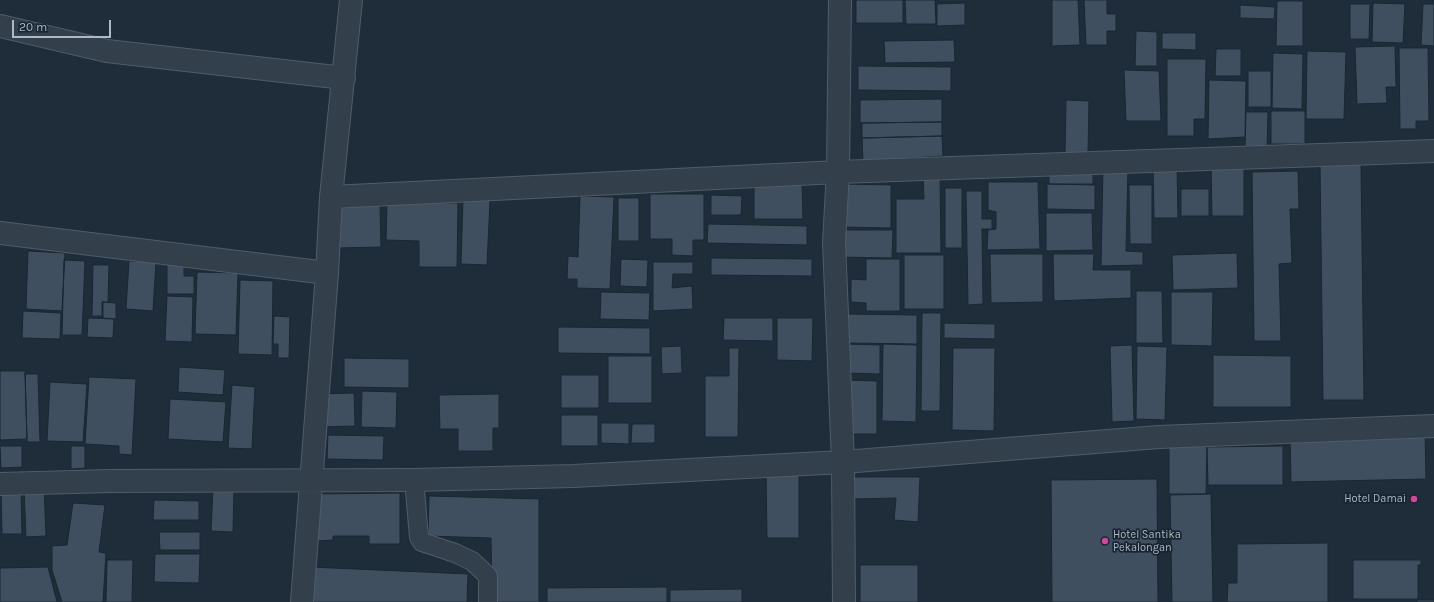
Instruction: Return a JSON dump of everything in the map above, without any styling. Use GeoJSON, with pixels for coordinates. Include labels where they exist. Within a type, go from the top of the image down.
{"type":"FeatureCollection","features":[{"type":"Feature","properties":{"kind":"street"},"geometry":{"type":"LineString","coordinates":[[302,602],[327,273],[331,197],[351,0]]}},
{"type":"Feature","properties":{"kind":"street"},"geometry":{"type":"LineString","coordinates":[[840,0],[838,172],[834,242],[843,462],[844,602]]}},
{"type":"Feature","properties":{"kind":"street"},"geometry":{"type":"LineString","coordinates":[[0,26],[107,51],[344,78]]}},
{"type":"Feature","properties":{"kind":"street"},"geometry":{"type":"LineString","coordinates":[[331,197],[838,172],[1434,151]]}},
{"type":"Feature","properties":{"kind":"street"},"geometry":{"type":"LineString","coordinates":[[0,233],[327,273]]}},
{"type":"Feature","properties":{"kind":"street"},"geometry":{"type":"LineString","coordinates":[[0,484],[110,480],[414,480],[573,476],[843,462],[1159,437],[1434,426]]}},
{"type":"Feature","properties":{"kind":"lane"},"geometry":{"type":"LineString","coordinates":[[414,480],[418,537],[422,542],[455,553],[472,561],[488,576],[488,602]]}},
{"type":"Feature","properties":{"kind":"building"},"geometry":{"type":"Polygon","coordinates":[[[856,0],[903,0],[903,23],[856,23],[856,0]]]}},
{"type":"Feature","properties":{"kind":"building"},"geometry":{"type":"Polygon","coordinates":[[[905,0],[935,0],[936,24],[906,24],[905,0]]]}},
{"type":"Feature","properties":{"kind":"building"},"geometry":{"type":"Polygon","coordinates":[[[968,0],[968,1],[938,1],[968,0]]]}},
{"type":"Feature","properties":{"kind":"building"},"geometry":{"type":"Polygon","coordinates":[[[1052,0],[1078,0],[1080,45],[1052,46],[1052,0]]]}},
{"type":"Feature","properties":{"kind":"building"},"geometry":{"type":"Polygon","coordinates":[[[1084,0],[1107,0],[1107,14],[1116,14],[1116,31],[1107,31],[1107,45],[1086,45],[1084,0]]]}},
{"type":"Feature","properties":{"kind":"building"},"geometry":{"type":"Polygon","coordinates":[[[1277,1],[1303,1],[1303,46],[1276,46],[1277,1]]]}},
{"type":"Feature","properties":{"kind":"building"},"geometry":{"type":"Polygon","coordinates":[[[965,3],[965,25],[937,26],[937,4],[965,3]]]}},
{"type":"Feature","properties":{"kind":"building"},"geometry":{"type":"Polygon","coordinates":[[[1373,3],[1405,4],[1403,43],[1372,42],[1373,3]]]}},
{"type":"Feature","properties":{"kind":"building"},"geometry":{"type":"Polygon","coordinates":[[[1350,4],[1370,4],[1369,39],[1350,39],[1350,4]]]}},
{"type":"Feature","properties":{"kind":"building"},"geometry":{"type":"Polygon","coordinates":[[[1423,4],[1434,4],[1434,46],[1421,45],[1423,4]]]}},
{"type":"Feature","properties":{"kind":"building"},"geometry":{"type":"Polygon","coordinates":[[[1240,5],[1275,7],[1274,19],[1240,18],[1240,5]]]}},
{"type":"Feature","properties":{"kind":"building"},"geometry":{"type":"Polygon","coordinates":[[[1136,31],[1157,32],[1157,66],[1135,66],[1136,31]]]}},
{"type":"Feature","properties":{"kind":"building"},"geometry":{"type":"Polygon","coordinates":[[[1162,33],[1196,33],[1196,50],[1162,49],[1162,33]]]}},
{"type":"Feature","properties":{"kind":"building"},"geometry":{"type":"Polygon","coordinates":[[[954,40],[955,62],[885,63],[884,41],[954,40]]]}},
{"type":"Feature","properties":{"kind":"building"},"geometry":{"type":"Polygon","coordinates":[[[1395,46],[1396,87],[1386,87],[1387,103],[1357,104],[1355,47],[1395,46]]]}},
{"type":"Feature","properties":{"kind":"building"},"geometry":{"type":"Polygon","coordinates":[[[1399,48],[1428,48],[1429,121],[1416,121],[1416,129],[1400,129],[1399,48]]]}},
{"type":"Feature","properties":{"kind":"building"},"geometry":{"type":"Polygon","coordinates":[[[1216,49],[1241,49],[1241,76],[1215,76],[1216,49]]]}},
{"type":"Feature","properties":{"kind":"building"},"geometry":{"type":"Polygon","coordinates":[[[1307,51],[1346,52],[1344,119],[1306,119],[1307,51]]]}},
{"type":"Feature","properties":{"kind":"building"},"geometry":{"type":"Polygon","coordinates":[[[1273,53],[1303,54],[1302,109],[1272,108],[1273,53]]]}},
{"type":"Feature","properties":{"kind":"building"},"geometry":{"type":"Polygon","coordinates":[[[1167,59],[1206,59],[1205,119],[1194,119],[1194,136],[1167,136],[1167,59]]]}},
{"type":"Feature","properties":{"kind":"building"},"geometry":{"type":"Polygon","coordinates":[[[858,66],[951,67],[951,91],[858,90],[858,66]]]}},
{"type":"Feature","properties":{"kind":"building"},"geometry":{"type":"Polygon","coordinates":[[[1124,70],[1159,71],[1161,121],[1126,121],[1124,70]]]}},
{"type":"Feature","properties":{"kind":"building"},"geometry":{"type":"Polygon","coordinates":[[[1248,71],[1271,71],[1271,107],[1248,107],[1248,71]]]}},
{"type":"Feature","properties":{"kind":"building"},"geometry":{"type":"Polygon","coordinates":[[[1209,80],[1246,81],[1245,137],[1208,139],[1209,80]]]}},
{"type":"Feature","properties":{"kind":"building"},"geometry":{"type":"Polygon","coordinates":[[[942,99],[942,122],[860,123],[860,100],[942,99]]]}},
{"type":"Feature","properties":{"kind":"building"},"geometry":{"type":"Polygon","coordinates":[[[1066,100],[1089,101],[1088,153],[1065,153],[1066,100]]]}},
{"type":"Feature","properties":{"kind":"building"},"geometry":{"type":"Polygon","coordinates":[[[1271,111],[1305,111],[1305,144],[1271,144],[1271,111]]]}},
{"type":"Feature","properties":{"kind":"building"},"geometry":{"type":"Polygon","coordinates":[[[1246,112],[1268,112],[1267,147],[1245,147],[1246,112]]]}},
{"type":"Feature","properties":{"kind":"building"},"geometry":{"type":"Polygon","coordinates":[[[942,122],[942,136],[862,138],[862,123],[942,122]]]}},
{"type":"Feature","properties":{"kind":"building"},"geometry":{"type":"Polygon","coordinates":[[[942,136],[943,156],[863,161],[862,138],[942,136]]]}},
{"type":"Feature","properties":{"kind":"building"},"geometry":{"type":"Polygon","coordinates":[[[1244,162],[1244,216],[1212,216],[1211,163],[1244,162]]]}},
{"type":"Feature","properties":{"kind":"building"},"geometry":{"type":"Polygon","coordinates":[[[1153,164],[1177,164],[1178,218],[1154,218],[1153,164]]]}},
{"type":"Feature","properties":{"kind":"building"},"geometry":{"type":"Polygon","coordinates":[[[1361,164],[1364,400],[1323,400],[1320,165],[1361,164]]]}},
{"type":"Feature","properties":{"kind":"building"},"geometry":{"type":"Polygon","coordinates":[[[1049,166],[1093,167],[1093,184],[1049,184],[1049,166]]]}},
{"type":"Feature","properties":{"kind":"building"},"geometry":{"type":"Polygon","coordinates":[[[1103,167],[1128,168],[1126,251],[1143,252],[1143,265],[1101,266],[1103,167]]]}},
{"type":"Feature","properties":{"kind":"building"},"geometry":{"type":"Polygon","coordinates":[[[940,171],[941,253],[896,253],[896,199],[924,199],[923,172],[940,171]]]}},
{"type":"Feature","properties":{"kind":"building"},"geometry":{"type":"Polygon","coordinates":[[[1298,171],[1299,209],[1290,209],[1292,263],[1279,264],[1281,341],[1254,341],[1252,172],[1298,171]]]}},
{"type":"Feature","properties":{"kind":"building"},"geometry":{"type":"Polygon","coordinates":[[[988,182],[1038,182],[1040,249],[987,250],[988,230],[996,229],[996,212],[988,210],[988,182]]]}},
{"type":"Feature","properties":{"kind":"building"},"geometry":{"type":"Polygon","coordinates":[[[842,184],[891,185],[891,228],[841,227],[842,184]]]}},
{"type":"Feature","properties":{"kind":"building"},"geometry":{"type":"Polygon","coordinates":[[[1047,184],[1095,185],[1095,210],[1047,209],[1047,184]]]}},
{"type":"Feature","properties":{"kind":"building"},"geometry":{"type":"Polygon","coordinates":[[[754,185],[802,185],[803,219],[754,219],[754,185]]]}},
{"type":"Feature","properties":{"kind":"building"},"geometry":{"type":"Polygon","coordinates":[[[1129,185],[1152,185],[1152,244],[1130,244],[1129,185]]]}},
{"type":"Feature","properties":{"kind":"building"},"geometry":{"type":"Polygon","coordinates":[[[945,188],[962,188],[962,248],[945,248],[945,188]]]}},
{"type":"Feature","properties":{"kind":"building"},"geometry":{"type":"Polygon","coordinates":[[[1181,189],[1209,189],[1209,216],[1181,216],[1181,189]]]}},
{"type":"Feature","properties":{"kind":"building"},"geometry":{"type":"Polygon","coordinates":[[[966,191],[982,191],[982,219],[992,219],[992,229],[982,229],[983,304],[968,305],[966,191]]]}},
{"type":"Feature","properties":{"kind":"building"},"geometry":{"type":"Polygon","coordinates":[[[650,194],[704,194],[704,240],[693,240],[693,256],[672,255],[672,239],[650,239],[650,194]]]}},
{"type":"Feature","properties":{"kind":"building"},"geometry":{"type":"Polygon","coordinates":[[[711,195],[742,196],[741,215],[711,215],[711,195]]]}},
{"type":"Feature","properties":{"kind":"building"},"geometry":{"type":"Polygon","coordinates":[[[580,196],[614,197],[610,289],[577,288],[577,279],[567,279],[568,256],[578,257],[580,196]]]}},
{"type":"Feature","properties":{"kind":"building"},"geometry":{"type":"Polygon","coordinates":[[[618,198],[639,198],[639,241],[618,241],[618,198]]]}},
{"type":"Feature","properties":{"kind":"building"},"geometry":{"type":"Polygon","coordinates":[[[463,199],[490,200],[487,265],[461,264],[463,199]]]}},
{"type":"Feature","properties":{"kind":"building"},"geometry":{"type":"Polygon","coordinates":[[[387,202],[458,203],[457,267],[419,267],[419,241],[386,240],[387,202]]]}},
{"type":"Feature","properties":{"kind":"building"},"geometry":{"type":"Polygon","coordinates":[[[380,205],[381,247],[338,248],[337,206],[380,205]]]}},
{"type":"Feature","properties":{"kind":"building"},"geometry":{"type":"Polygon","coordinates":[[[1046,213],[1092,213],[1093,250],[1046,251],[1046,213]]]}},
{"type":"Feature","properties":{"kind":"building"},"geometry":{"type":"Polygon","coordinates":[[[708,224],[807,226],[807,245],[707,243],[708,224]]]}},
{"type":"Feature","properties":{"kind":"building"},"geometry":{"type":"Polygon","coordinates":[[[836,230],[893,230],[892,258],[836,257],[836,230]]]}},
{"type":"Feature","properties":{"kind":"building"},"geometry":{"type":"Polygon","coordinates":[[[28,251],[65,253],[62,311],[26,309],[28,251]]]}},
{"type":"Feature","properties":{"kind":"building"},"geometry":{"type":"Polygon","coordinates":[[[1237,253],[1238,288],[1173,290],[1172,255],[1237,253]]]}},
{"type":"Feature","properties":{"kind":"building"},"geometry":{"type":"Polygon","coordinates":[[[990,254],[1043,254],[1043,302],[991,303],[990,254]]]}},
{"type":"Feature","properties":{"kind":"building"},"geometry":{"type":"Polygon","coordinates":[[[1053,254],[1094,254],[1093,270],[1131,270],[1131,298],[1054,301],[1053,254]]]}},
{"type":"Feature","properties":{"kind":"building"},"geometry":{"type":"Polygon","coordinates":[[[904,255],[944,255],[944,309],[904,309],[904,255]]]}},
{"type":"Feature","properties":{"kind":"building"},"geometry":{"type":"Polygon","coordinates":[[[711,258],[812,259],[812,276],[711,275],[711,258]]]}},
{"type":"Feature","properties":{"kind":"building"},"geometry":{"type":"Polygon","coordinates":[[[621,259],[648,260],[647,287],[620,286],[621,259]]]}},
{"type":"Feature","properties":{"kind":"building"},"geometry":{"type":"Polygon","coordinates":[[[866,259],[900,259],[900,311],[866,311],[866,303],[851,302],[851,279],[866,280],[866,259]]]}},
{"type":"Feature","properties":{"kind":"building"},"geometry":{"type":"Polygon","coordinates":[[[64,260],[85,261],[82,335],[62,335],[64,260]]]}},
{"type":"Feature","properties":{"kind":"building"},"geometry":{"type":"Polygon","coordinates":[[[167,260],[184,260],[184,276],[194,276],[194,294],[167,294],[167,260]]]}},
{"type":"Feature","properties":{"kind":"building"},"geometry":{"type":"Polygon","coordinates":[[[129,261],[156,262],[153,311],[126,309],[129,261]]]}},
{"type":"Feature","properties":{"kind":"building"},"geometry":{"type":"Polygon","coordinates":[[[653,262],[693,262],[693,274],[673,274],[672,288],[692,286],[693,309],[653,311],[653,262]]]}},
{"type":"Feature","properties":{"kind":"building"},"geometry":{"type":"Polygon","coordinates":[[[93,265],[109,265],[108,302],[102,302],[102,316],[92,316],[93,265]]]}},
{"type":"Feature","properties":{"kind":"building"},"geometry":{"type":"Polygon","coordinates":[[[197,272],[238,273],[236,335],[195,334],[197,272]]]}},
{"type":"Feature","properties":{"kind":"building"},"geometry":{"type":"Polygon","coordinates":[[[240,280],[273,281],[272,355],[238,354],[240,280]]]}},
{"type":"Feature","properties":{"kind":"building"},"geometry":{"type":"Polygon","coordinates":[[[1136,291],[1162,291],[1163,343],[1136,343],[1136,291]]]}},
{"type":"Feature","properties":{"kind":"building"},"geometry":{"type":"Polygon","coordinates":[[[601,292],[650,293],[649,320],[600,319],[601,292]]]}},
{"type":"Feature","properties":{"kind":"building"},"geometry":{"type":"Polygon","coordinates":[[[1171,292],[1213,292],[1212,346],[1171,345],[1171,292]]]}},
{"type":"Feature","properties":{"kind":"building"},"geometry":{"type":"Polygon","coordinates":[[[167,296],[193,297],[192,342],[165,341],[167,296]]]}},
{"type":"Feature","properties":{"kind":"building"},"geometry":{"type":"Polygon","coordinates":[[[103,302],[116,303],[116,319],[103,318],[103,302]]]}},
{"type":"Feature","properties":{"kind":"building"},"geometry":{"type":"Polygon","coordinates":[[[23,311],[61,313],[60,339],[22,338],[23,311]]]}},
{"type":"Feature","properties":{"kind":"building"},"geometry":{"type":"Polygon","coordinates":[[[922,313],[941,313],[940,411],[921,411],[922,313]]]}},
{"type":"Feature","properties":{"kind":"building"},"geometry":{"type":"Polygon","coordinates":[[[847,314],[917,315],[917,344],[847,343],[847,314]]]}},
{"type":"Feature","properties":{"kind":"building"},"geometry":{"type":"Polygon","coordinates":[[[274,316],[290,317],[289,358],[278,358],[278,344],[273,344],[274,316]]]}},
{"type":"Feature","properties":{"kind":"building"},"geometry":{"type":"Polygon","coordinates":[[[88,318],[114,319],[113,338],[87,337],[88,318]]]}},
{"type":"Feature","properties":{"kind":"building"},"geometry":{"type":"Polygon","coordinates":[[[724,318],[773,318],[773,341],[723,340],[724,318]]]}},
{"type":"Feature","properties":{"kind":"building"},"geometry":{"type":"Polygon","coordinates":[[[777,318],[813,318],[812,361],[777,360],[777,318]]]}},
{"type":"Feature","properties":{"kind":"building"},"geometry":{"type":"Polygon","coordinates":[[[944,323],[995,324],[995,339],[944,338],[944,323]]]}},
{"type":"Feature","properties":{"kind":"building"},"geometry":{"type":"Polygon","coordinates":[[[558,327],[650,328],[650,354],[558,353],[558,327]]]}},
{"type":"Feature","properties":{"kind":"building"},"geometry":{"type":"Polygon","coordinates":[[[846,344],[880,345],[880,374],[846,373],[846,344]]]}},
{"type":"Feature","properties":{"kind":"building"},"geometry":{"type":"Polygon","coordinates":[[[883,344],[917,345],[916,422],[882,421],[883,344]]]}},
{"type":"Feature","properties":{"kind":"building"},"geometry":{"type":"Polygon","coordinates":[[[1132,345],[1134,421],[1112,422],[1110,346],[1132,345]]]}},
{"type":"Feature","properties":{"kind":"building"},"geometry":{"type":"Polygon","coordinates":[[[681,346],[682,373],[662,374],[661,347],[681,346]]]}},
{"type":"Feature","properties":{"kind":"building"},"geometry":{"type":"Polygon","coordinates":[[[1137,346],[1167,347],[1165,420],[1136,419],[1137,346]]]}},
{"type":"Feature","properties":{"kind":"building"},"geometry":{"type":"Polygon","coordinates":[[[729,348],[739,348],[738,437],[705,437],[705,376],[729,376],[729,348]]]}},
{"type":"Feature","properties":{"kind":"building"},"geometry":{"type":"Polygon","coordinates":[[[953,348],[995,348],[994,431],[952,430],[953,348]]]}},
{"type":"Feature","properties":{"kind":"building"},"geometry":{"type":"Polygon","coordinates":[[[1213,355],[1291,356],[1291,407],[1213,407],[1213,355]]]}},
{"type":"Feature","properties":{"kind":"building"},"geometry":{"type":"Polygon","coordinates":[[[608,356],[652,356],[652,403],[608,403],[608,356]]]}},
{"type":"Feature","properties":{"kind":"building"},"geometry":{"type":"Polygon","coordinates":[[[344,358],[409,359],[409,388],[344,387],[344,358]]]}},
{"type":"Feature","properties":{"kind":"building"},"geometry":{"type":"Polygon","coordinates":[[[179,367],[225,370],[223,395],[178,392],[179,367]]]}},
{"type":"Feature","properties":{"kind":"building"},"geometry":{"type":"Polygon","coordinates":[[[0,371],[25,371],[27,439],[0,440],[0,371]]]}},
{"type":"Feature","properties":{"kind":"building"},"geometry":{"type":"Polygon","coordinates":[[[25,374],[38,374],[40,442],[27,442],[25,374]]]}},
{"type":"Feature","properties":{"kind":"building"},"geometry":{"type":"Polygon","coordinates":[[[561,375],[599,375],[599,408],[561,408],[561,375]]]}},
{"type":"Feature","properties":{"kind":"building"},"geometry":{"type":"Polygon","coordinates":[[[89,377],[136,379],[132,455],[119,454],[119,446],[85,444],[89,377]]]}},
{"type":"Feature","properties":{"kind":"building"},"geometry":{"type":"Polygon","coordinates":[[[845,380],[877,381],[877,434],[845,434],[845,380]]]}},
{"type":"Feature","properties":{"kind":"building"},"geometry":{"type":"Polygon","coordinates":[[[50,382],[87,384],[83,442],[47,441],[50,382]]]}},
{"type":"Feature","properties":{"kind":"building"},"geometry":{"type":"Polygon","coordinates":[[[232,385],[255,387],[252,449],[228,448],[232,385]]]}},
{"type":"Feature","properties":{"kind":"building"},"geometry":{"type":"Polygon","coordinates":[[[362,391],[397,392],[396,428],[361,427],[362,391]]]}},
{"type":"Feature","properties":{"kind":"building"},"geometry":{"type":"Polygon","coordinates":[[[354,393],[355,426],[320,427],[319,394],[354,393]]]}},
{"type":"Feature","properties":{"kind":"building"},"geometry":{"type":"Polygon","coordinates":[[[499,394],[499,428],[493,428],[493,451],[458,451],[458,429],[440,429],[439,395],[499,394]]]}},
{"type":"Feature","properties":{"kind":"building"},"geometry":{"type":"Polygon","coordinates":[[[170,399],[226,402],[223,442],[168,439],[170,399]]]}},
{"type":"Feature","properties":{"kind":"building"},"geometry":{"type":"Polygon","coordinates":[[[561,415],[598,415],[598,446],[561,446],[561,415]]]}},
{"type":"Feature","properties":{"kind":"building"},"geometry":{"type":"Polygon","coordinates":[[[601,423],[629,423],[629,444],[601,443],[601,423]]]}},
{"type":"Feature","properties":{"kind":"building"},"geometry":{"type":"Polygon","coordinates":[[[632,424],[655,424],[655,443],[631,443],[632,424]]]}},
{"type":"Feature","properties":{"kind":"building"},"geometry":{"type":"Polygon","coordinates":[[[1425,432],[1426,479],[1291,482],[1290,436],[1425,432]]]}},
{"type":"Feature","properties":{"kind":"building"},"geometry":{"type":"Polygon","coordinates":[[[328,435],[384,436],[383,460],[327,459],[328,435]]]}},
{"type":"Feature","properties":{"kind":"building"},"geometry":{"type":"Polygon","coordinates":[[[0,446],[22,446],[22,467],[1,468],[0,446]]]}},
{"type":"Feature","properties":{"kind":"building"},"geometry":{"type":"Polygon","coordinates":[[[71,446],[85,446],[85,468],[71,469],[71,446]]]}},
{"type":"Feature","properties":{"kind":"building"},"geometry":{"type":"Polygon","coordinates":[[[1169,446],[1207,446],[1206,494],[1169,494],[1169,446]]]}},
{"type":"Feature","properties":{"kind":"building"},"geometry":{"type":"Polygon","coordinates":[[[1283,446],[1283,485],[1208,485],[1207,447],[1283,446]]]}},
{"type":"Feature","properties":{"kind":"building"},"geometry":{"type":"Polygon","coordinates":[[[799,471],[799,538],[767,538],[766,472],[799,471]]]}},
{"type":"Feature","properties":{"kind":"building"},"geometry":{"type":"Polygon","coordinates":[[[851,477],[920,477],[918,522],[894,520],[896,498],[851,499],[851,477]]]}},
{"type":"Feature","properties":{"kind":"building","name":"Hotel Santika Pekalongan"},"geometry":{"type":"Polygon","coordinates":[[[1157,479],[1158,602],[1052,602],[1051,480],[1157,479]]]}},
{"type":"Feature","properties":{"kind":"building"},"geometry":{"type":"Polygon","coordinates":[[[44,485],[46,536],[26,537],[24,487],[44,485]]]}},
{"type":"Feature","properties":{"kind":"building"},"geometry":{"type":"Polygon","coordinates":[[[213,487],[234,488],[233,532],[211,531],[213,487]]]}},
{"type":"Feature","properties":{"kind":"building"},"geometry":{"type":"Polygon","coordinates":[[[1,488],[21,488],[22,534],[2,534],[1,488]]]}},
{"type":"Feature","properties":{"kind":"building"},"geometry":{"type":"Polygon","coordinates":[[[400,493],[400,544],[369,544],[369,536],[333,536],[333,540],[315,541],[314,494],[400,493]]]}},
{"type":"Feature","properties":{"kind":"building"},"geometry":{"type":"Polygon","coordinates":[[[1211,494],[1213,602],[1172,602],[1170,495],[1211,494]]]}},
{"type":"Feature","properties":{"kind":"building"},"geometry":{"type":"Polygon","coordinates":[[[429,496],[539,499],[539,602],[492,602],[491,538],[428,536],[429,496]]]}},
{"type":"Feature","properties":{"kind":"building"},"geometry":{"type":"Polygon","coordinates":[[[154,500],[199,501],[199,520],[153,520],[154,500]]]}},
{"type":"Feature","properties":{"kind":"building"},"geometry":{"type":"Polygon","coordinates":[[[73,503],[105,505],[99,552],[106,553],[103,602],[62,602],[52,570],[52,546],[67,545],[73,503]]]}},
{"type":"Feature","properties":{"kind":"building"},"geometry":{"type":"Polygon","coordinates":[[[159,532],[200,532],[200,550],[160,550],[159,532]]]}},
{"type":"Feature","properties":{"kind":"building"},"geometry":{"type":"Polygon","coordinates":[[[1328,543],[1328,602],[1227,602],[1228,583],[1237,583],[1237,544],[1328,543]]]}},
{"type":"Feature","properties":{"kind":"building"},"geometry":{"type":"Polygon","coordinates":[[[155,554],[200,554],[199,583],[154,582],[155,554]]]}},
{"type":"Feature","properties":{"kind":"building"},"geometry":{"type":"Polygon","coordinates":[[[107,560],[133,560],[132,602],[106,602],[107,560]]]}},
{"type":"Feature","properties":{"kind":"building"},"geometry":{"type":"Polygon","coordinates":[[[1353,560],[1421,560],[1421,565],[1418,565],[1418,599],[1353,599],[1353,560]]]}},
{"type":"Feature","properties":{"kind":"building"},"geometry":{"type":"Polygon","coordinates":[[[860,565],[918,565],[918,602],[860,602],[860,565]]]}},
{"type":"Feature","properties":{"kind":"building"},"geometry":{"type":"Polygon","coordinates":[[[48,567],[57,602],[0,602],[0,568],[48,567]]]}},
{"type":"Feature","properties":{"kind":"building"},"geometry":{"type":"Polygon","coordinates":[[[310,567],[468,574],[467,602],[309,602],[310,567]]]}},
{"type":"Feature","properties":{"kind":"building"},"geometry":{"type":"Polygon","coordinates":[[[667,587],[667,602],[547,602],[547,588],[667,587]]]}},
{"type":"Feature","properties":{"kind":"building"},"geometry":{"type":"Polygon","coordinates":[[[742,589],[742,602],[670,602],[670,590],[742,589]]]}},
{"type":"Feature","properties":{"kind":"building"},"geometry":{"type":"Polygon","coordinates":[[[1417,600],[1434,600],[1434,602],[1417,602],[1417,600]]]}},
{"type":"Feature","properties":{"kind":"place","name":"Hotel Damai"},"geometry":{"type":"Point","coordinates":[1414,499]}},
{"type":"Feature","properties":{"kind":"place","name":"Hotel Santika Pekalongan"},"geometry":{"type":"Point","coordinates":[1105,541]}}]}
